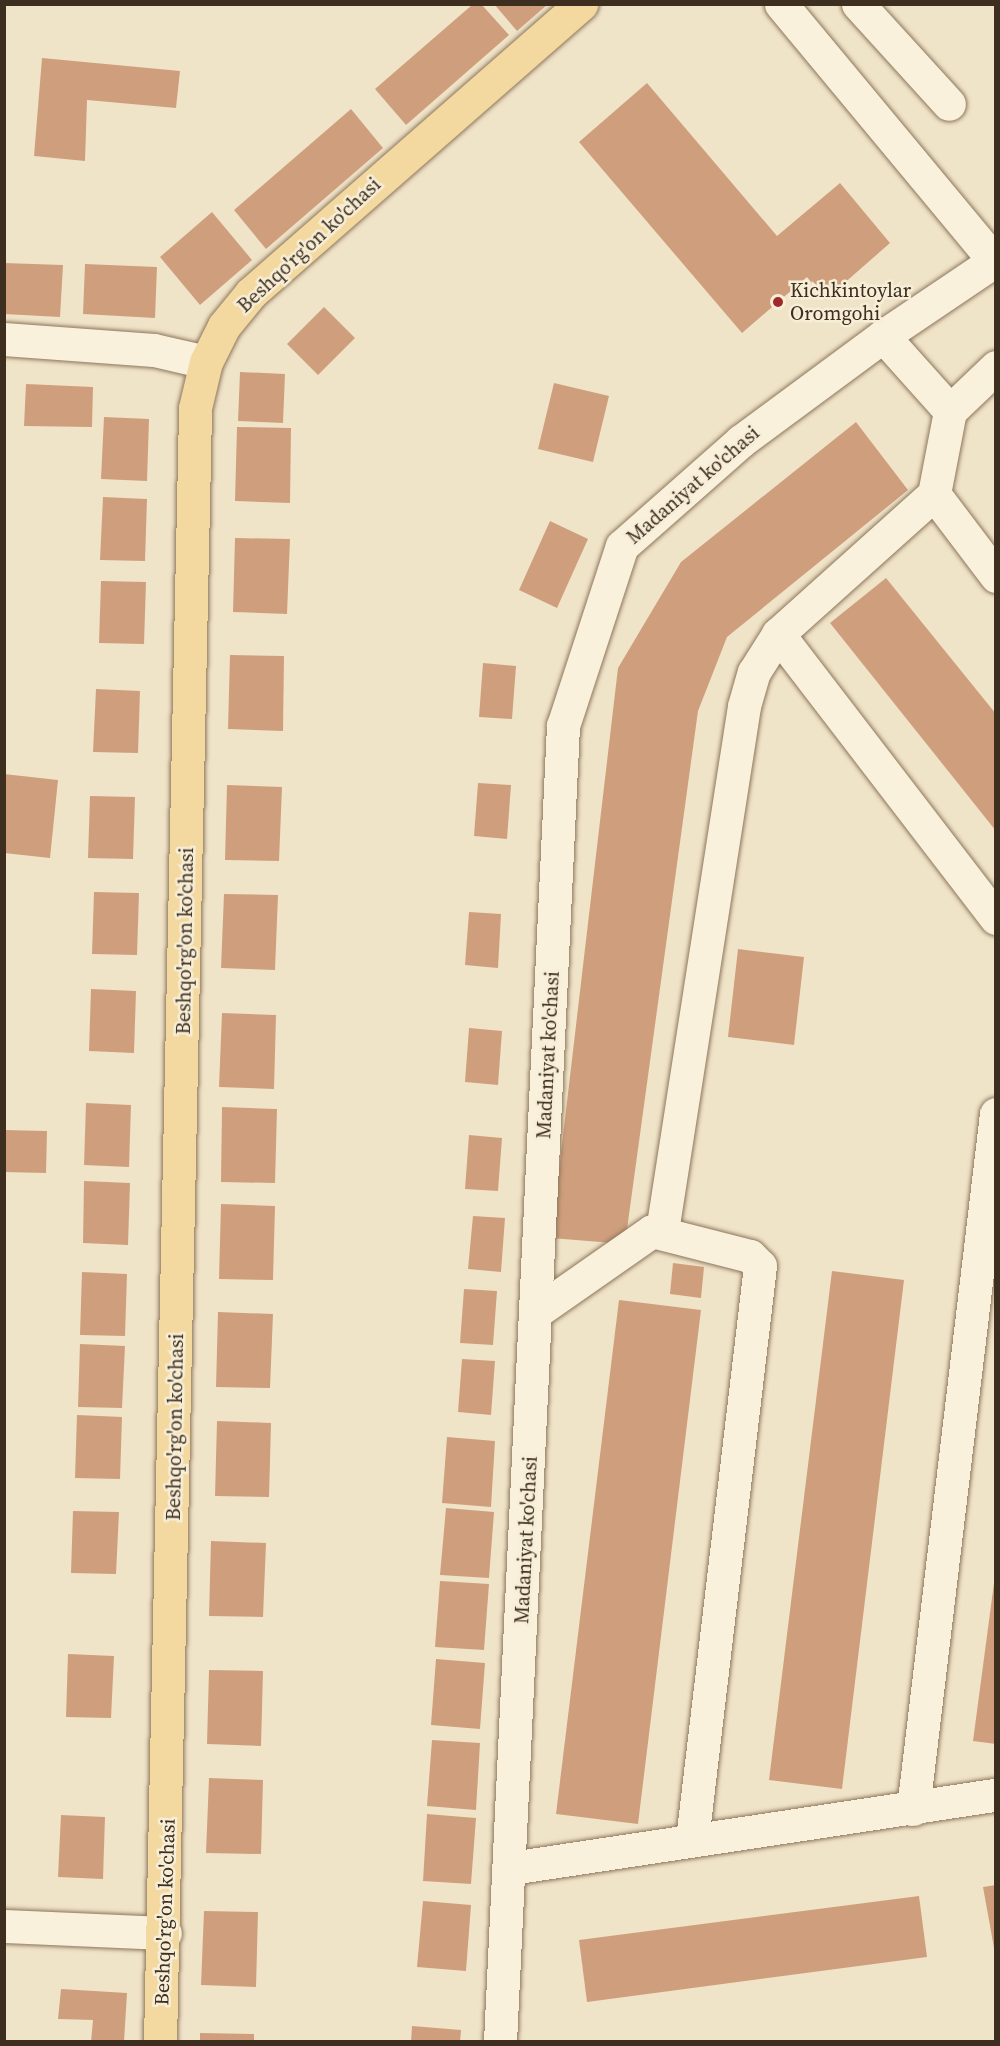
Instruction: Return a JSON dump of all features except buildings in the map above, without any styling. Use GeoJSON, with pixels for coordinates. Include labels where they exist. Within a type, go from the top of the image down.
{"type":"FeatureCollection","features":[{"type":"Feature","properties":{"kind":"main road","name":"Beshqo'rg'on ko'chasi"},"geometry":{"type":"LineString","coordinates":[[160,2042],[165,1933],[195,408],[206,362],[224,326],[251,293],[581,4]]}},
{"type":"Feature","properties":{"kind":"street","name":"Madaniyat ko'chasi"},"geometry":{"type":"LineString","coordinates":[[500,2042],[563,726],[622,546],[741,441],[883,336],[995,262],[781,4]]}},
{"type":"Feature","properties":{"kind":"street"},"geometry":{"type":"LineString","coordinates":[[858,4],[949,104]]}},
{"type":"Feature","properties":{"kind":"street"},"geometry":{"type":"LineString","coordinates":[[883,336],[950,411]]}},
{"type":"Feature","properties":{"kind":"street"},"geometry":{"type":"LineString","coordinates":[[4,339],[154,350],[206,362]]}},
{"type":"Feature","properties":{"kind":"street"},"geometry":{"type":"LineString","coordinates":[[662,1231],[744,706],[754,672],[778,634],[934,494],[950,411],[996,367]]}},
{"type":"Feature","properties":{"kind":"street"},"geometry":{"type":"LineString","coordinates":[[934,494],[996,576]]}},
{"type":"Feature","properties":{"kind":"street"},"geometry":{"type":"LineString","coordinates":[[778,634],[996,918]]}},
{"type":"Feature","properties":{"kind":"street"},"geometry":{"type":"LineString","coordinates":[[913,1809],[996,1114]]}},
{"type":"Feature","properties":{"kind":"street"},"geometry":{"type":"LineString","coordinates":[[536,1312],[652,1231],[662,1231],[750,1256],[760,1266],[692,1840]]}},
{"type":"Feature","properties":{"kind":"street"},"geometry":{"type":"LineString","coordinates":[[510,1868],[996,1795]]}},
{"type":"Feature","properties":{"kind":"street"},"geometry":{"type":"LineString","coordinates":[[4,1926],[165,1933]]}},
{"type":"Feature","properties":{"kind":"place","name":"Kichkintoylar Oromgohi"},"geometry":{"type":"Point","coordinates":[778,302]}}]}
